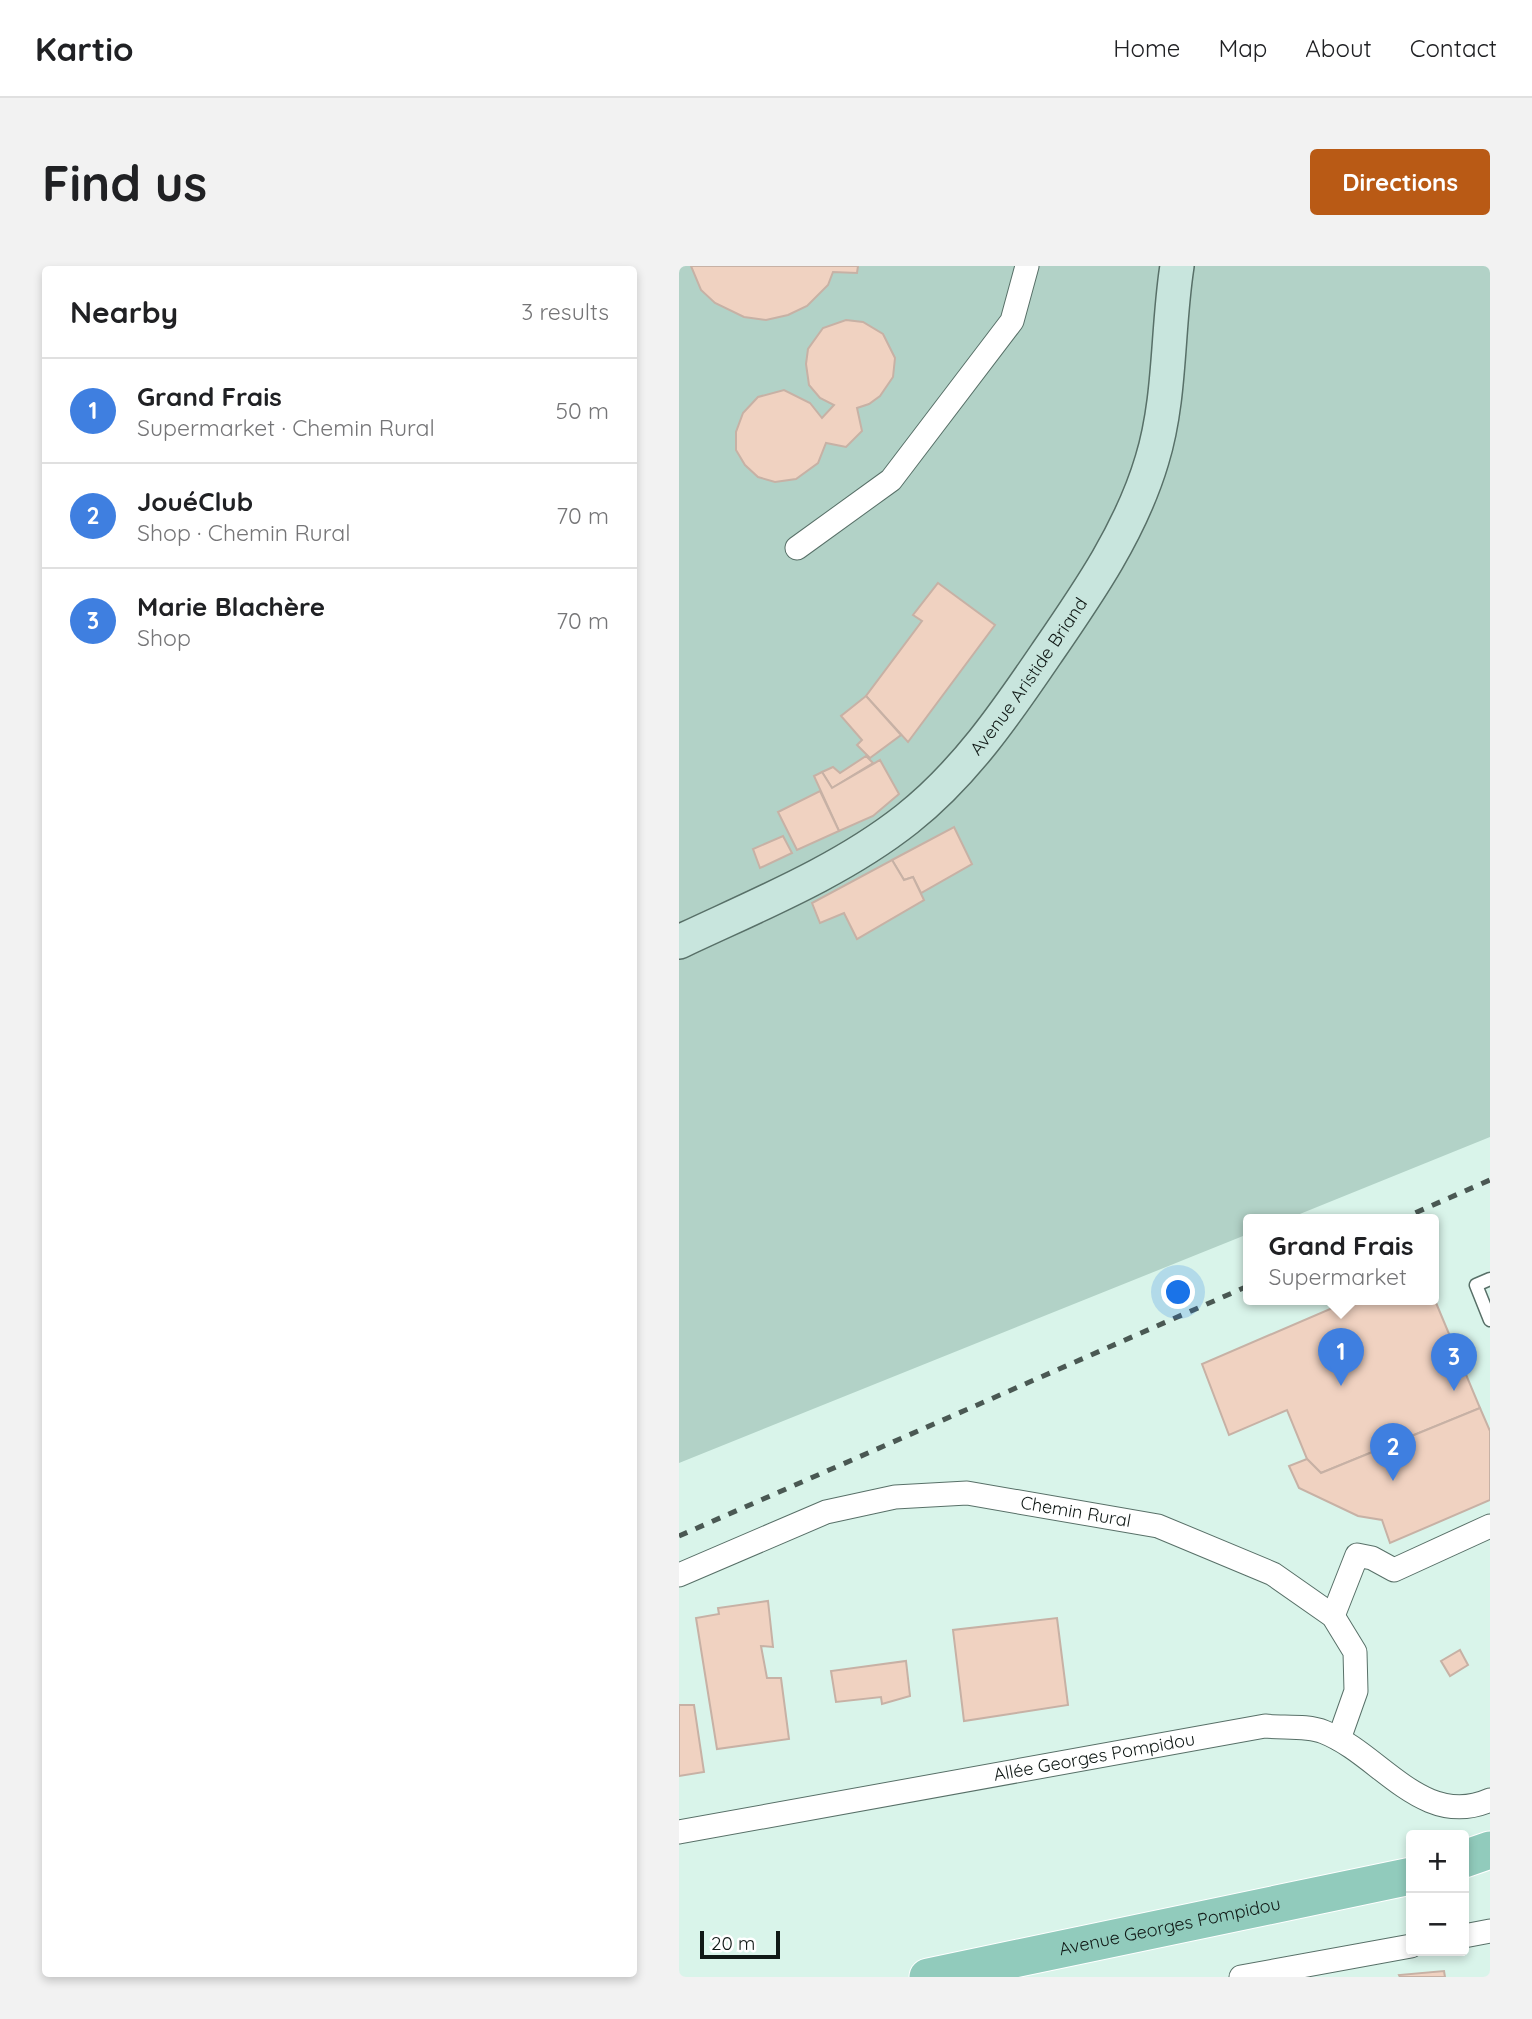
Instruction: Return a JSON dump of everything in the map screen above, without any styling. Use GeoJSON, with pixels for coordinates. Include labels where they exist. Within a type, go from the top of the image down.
{"type":"FeatureCollection","features":[{"type":"Feature","properties":{"kind":"main road","name":"Avenue Aristide Briand"},"geometry":{"type":"LineString","coordinates":[[679,942],[789,889],[880,838],[907,819],[962,767],[1027,681],[1100,574],[1137,507],[1153,457],[1166,382],[1177,266]]}},
{"type":"Feature","properties":{"kind":"main road"},"geometry":{"type":"LineString","coordinates":[[1469,1857],[1490,1850]]}},
{"type":"Feature","properties":{"kind":"main road","name":"Avenue Georges Pompidou"},"geometry":{"type":"LineString","coordinates":[[927,1977],[1406,1877]]}},
{"type":"Feature","properties":{"kind":"street"},"geometry":{"type":"LineString","coordinates":[[797,548],[891,480],[1012,321],[1027,266]]}},
{"type":"Feature","properties":{"kind":"street","name":"Chemin Rural"},"geometry":{"type":"LineString","coordinates":[[679,1575],[826,1513],[895,1497],[967,1493],[1159,1526],[1273,1574],[1333,1616],[1355,1653],[1356,1691],[1339,1739]]}},
{"type":"Feature","properties":{"kind":"street"},"geometry":{"type":"LineString","coordinates":[[1333,1616],[1357,1555],[1372,1558],[1394,1570],[1490,1526]]}},
{"type":"Feature","properties":{"kind":"street","name":"Allée Georges Pompidou"},"geometry":{"type":"LineString","coordinates":[[679,1832],[1265,1727],[1320,1730],[1339,1739],[1427,1802],[1452,1809],[1490,1800]]}},
{"type":"Feature","properties":{"kind":"street"},"geometry":{"type":"LineString","coordinates":[[1469,1935],[1490,1931]]}},
{"type":"Feature","properties":{"kind":"street"},"geometry":{"type":"LineString","coordinates":[[1241,1977],[1406,1947]]}},
{"type":"Feature","properties":{"kind":"lane"},"geometry":{"type":"LineString","coordinates":[[1490,1279],[1476,1286],[1490,1320]]}},
{"type":"Feature","properties":{"kind":"green space"},"geometry":{"type":"Polygon","coordinates":[[[679,266],[1490,266],[1490,1137],[1300,1214],[1243,1214],[1243,1236],[679,1463],[679,266]]]}},
{"type":"Feature","properties":{"kind":"building"},"geometry":{"type":"Polygon","coordinates":[[[691,266],[858,266],[857,273],[833,272],[828,285],[807,306],[788,315],[766,320],[744,317],[715,303],[701,290],[691,266]]]}},
{"type":"Feature","properties":{"kind":"building"},"geometry":{"type":"Polygon","coordinates":[[[846,320],[863,322],[883,334],[895,358],[893,377],[880,396],[857,408],[862,431],[846,447],[826,443],[818,463],[796,479],[775,482],[758,477],[745,465],[736,450],[736,432],[743,413],[758,397],[784,390],[810,403],[822,418],[834,405],[820,398],[809,385],[806,364],[808,349],[823,328],[846,320]]]}},
{"type":"Feature","properties":{"kind":"building"},"geometry":{"type":"Polygon","coordinates":[[[938,583],[995,625],[908,742],[866,696],[922,621],[913,615],[938,583]]]}},
{"type":"Feature","properties":{"kind":"building"},"geometry":{"type":"Polygon","coordinates":[[[866,696],[901,735],[870,758],[857,745],[862,740],[841,716],[866,696]]]}},
{"type":"Feature","properties":{"kind":"building"},"geometry":{"type":"Polygon","coordinates":[[[866,756],[873,763],[832,788],[822,772],[833,767],[840,773],[866,756]]]}},
{"type":"Feature","properties":{"kind":"building"},"geometry":{"type":"Polygon","coordinates":[[[880,760],[899,794],[873,816],[839,831],[814,776],[822,772],[832,788],[880,760]]]}},
{"type":"Feature","properties":{"kind":"building"},"geometry":{"type":"Polygon","coordinates":[[[820,791],[839,831],[797,850],[778,812],[820,791]]]}},
{"type":"Feature","properties":{"kind":"building"},"geometry":{"type":"Polygon","coordinates":[[[954,827],[972,864],[921,893],[913,877],[904,880],[892,860],[954,827]]]}},
{"type":"Feature","properties":{"kind":"building"},"geometry":{"type":"Polygon","coordinates":[[[783,836],[792,853],[760,868],[753,849],[783,836]]]}},
{"type":"Feature","properties":{"kind":"building"},"geometry":{"type":"Polygon","coordinates":[[[892,860],[904,880],[913,877],[924,900],[857,939],[844,913],[820,923],[812,903],[892,860]]]}},
{"type":"Feature","properties":{"kind":"building"},"geometry":{"type":"Polygon","coordinates":[[[1339,1305],[1437,1305],[1480,1408],[1321,1473],[1307,1459],[1287,1410],[1229,1435],[1202,1364],[1339,1305]]]}},
{"type":"Feature","properties":{"kind":"building"},"geometry":{"type":"Polygon","coordinates":[[[1480,1408],[1490,1431],[1490,1500],[1390,1543],[1382,1520],[1358,1516],[1299,1488],[1289,1466],[1307,1459],[1321,1473],[1480,1408]]]}},
{"type":"Feature","properties":{"kind":"building"},"geometry":{"type":"Polygon","coordinates":[[[768,1601],[773,1647],[761,1646],[767,1678],[781,1678],[789,1739],[717,1749],[696,1618],[719,1614],[718,1608],[768,1601]]]}},
{"type":"Feature","properties":{"kind":"building"},"geometry":{"type":"Polygon","coordinates":[[[1057,1618],[1068,1705],[964,1721],[953,1630],[1057,1618]]]}},
{"type":"Feature","properties":{"kind":"building"},"geometry":{"type":"Polygon","coordinates":[[[1460,1650],[1468,1665],[1450,1676],[1441,1661],[1460,1650]]]}},
{"type":"Feature","properties":{"kind":"building"},"geometry":{"type":"Polygon","coordinates":[[[906,1661],[910,1696],[882,1704],[881,1697],[836,1702],[831,1671],[906,1661]]]}},
{"type":"Feature","properties":{"kind":"building"},"geometry":{"type":"Polygon","coordinates":[[[679,1705],[694,1705],[704,1772],[679,1776],[679,1705]]]}},
{"type":"Feature","properties":{"kind":"building"},"geometry":{"type":"Polygon","coordinates":[[[1444,1971],[1445,1977],[1399,1975],[1444,1971]]]}},
{"type":"Feature","properties":{"kind":"railway"},"geometry":{"type":"LineString","coordinates":[[1413,1214],[1490,1180]]}},
{"type":"Feature","properties":{"kind":"railway"},"geometry":{"type":"LineString","coordinates":[[679,1536],[1243,1288]]}},
{"type":"Feature","properties":{"kind":"place","name":"Grand Frais"},"geometry":{"type":"Point","coordinates":[1341,1386]}},
{"type":"Feature","properties":{"kind":"place","name":"Marie Blachère"},"geometry":{"type":"Point","coordinates":[1454,1391]}},
{"type":"Feature","properties":{"kind":"place","name":"JouéClub"},"geometry":{"type":"Point","coordinates":[1393,1481]}}]}
